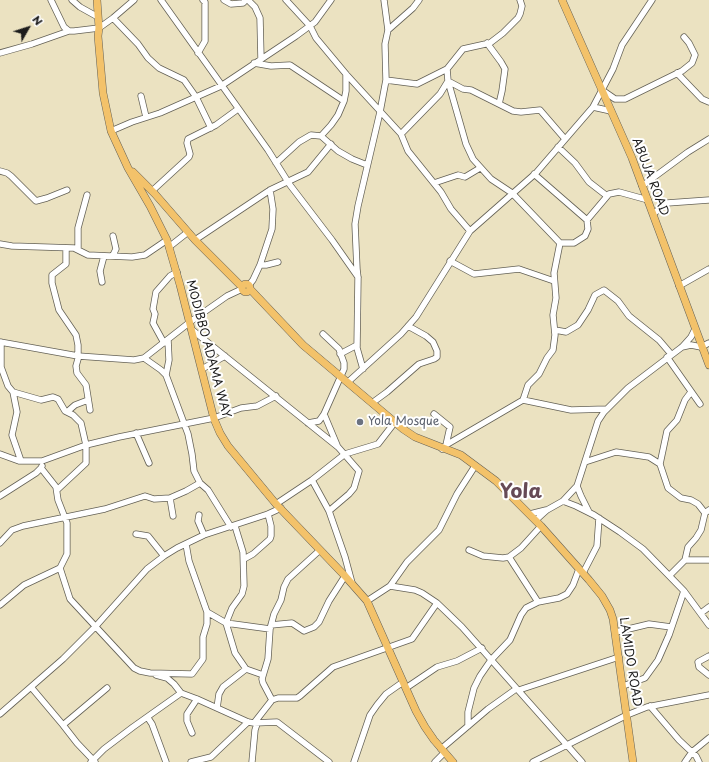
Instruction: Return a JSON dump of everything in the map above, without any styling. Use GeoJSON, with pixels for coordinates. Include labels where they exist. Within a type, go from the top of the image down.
{"type":"FeatureCollection","features":[{"type":"Feature","properties":{"kind":"main road","name":"MODIBBO ADAMA WAY"},"geometry":{"type":"LineString","coordinates":[[97,0],[99,28],[98,36],[103,94],[111,131],[128,168],[150,206],[168,243],[177,272],[214,418],[220,433],[228,446],[279,506],[368,601],[404,685],[425,727],[453,762]]}},
{"type":"Feature","properties":{"kind":"main road","name":"ABUJA ROAD"},"geometry":{"type":"LineString","coordinates":[[562,0],[632,158],[709,365]]}},
{"type":"Feature","properties":{"kind":"main road"},"geometry":{"type":"LineString","coordinates":[[128,168],[152,191],[195,240],[232,277],[246,287]]}},
{"type":"Feature","properties":{"kind":"main road","name":"LAMIDO ROAD"},"geometry":{"type":"LineString","coordinates":[[246,287],[257,296],[303,345],[415,438],[444,447],[461,456],[496,482],[536,520],[602,596],[610,610],[616,632],[633,762]]}},
{"type":"Feature","properties":{"kind":"street"},"geometry":{"type":"LineString","coordinates":[[51,0],[64,27],[74,31],[99,28],[134,0]]}},
{"type":"Feature","properties":{"kind":"street"},"geometry":{"type":"LineString","coordinates":[[72,0],[80,7],[98,17]]}},
{"type":"Feature","properties":{"kind":"street"},"geometry":{"type":"LineString","coordinates":[[161,0],[358,278]]}},
{"type":"Feature","properties":{"kind":"street"},"geometry":{"type":"LineString","coordinates":[[198,53],[205,41],[205,2],[203,0]]}},
{"type":"Feature","properties":{"kind":"street"},"geometry":{"type":"LineString","coordinates":[[224,0],[231,4],[243,3],[247,0],[255,7],[260,18],[261,59]]}},
{"type":"Feature","properties":{"kind":"street"},"geometry":{"type":"LineString","coordinates":[[286,0],[310,26],[316,38],[346,74],[401,134],[408,151],[470,231]]}},
{"type":"Feature","properties":{"kind":"street"},"geometry":{"type":"LineString","coordinates":[[363,369],[357,345],[358,278],[355,224],[386,80],[385,44],[388,30],[384,0]]}},
{"type":"Feature","properties":{"kind":"street"},"geometry":{"type":"LineString","coordinates":[[388,30],[413,8],[419,0]]}},
{"type":"Feature","properties":{"kind":"street"},"geometry":{"type":"LineString","coordinates":[[386,80],[417,84],[447,69],[463,48],[490,43],[503,33],[518,18],[521,9],[520,0]]}},
{"type":"Feature","properties":{"kind":"street"},"geometry":{"type":"LineString","coordinates":[[348,382],[401,334],[416,317],[470,231],[534,174],[593,107],[613,69],[622,45],[652,0]]}},
{"type":"Feature","properties":{"kind":"street"},"geometry":{"type":"LineString","coordinates":[[111,131],[160,113],[221,86],[310,26],[315,22],[328,2]]}},
{"type":"Feature","properties":{"kind":"street"},"geometry":{"type":"LineString","coordinates":[[113,18],[138,44],[148,58],[159,68],[184,80],[196,97],[211,128]]}},
{"type":"Feature","properties":{"kind":"street"},"geometry":{"type":"LineString","coordinates":[[0,53],[32,44],[69,30]]}},
{"type":"Feature","properties":{"kind":"street"},"geometry":{"type":"LineString","coordinates":[[593,107],[610,108],[620,100],[625,99],[677,73],[692,62],[695,55],[684,37]]}},
{"type":"Feature","properties":{"kind":"street"},"geometry":{"type":"LineString","coordinates":[[487,44],[505,69],[499,104]]}},
{"type":"Feature","properties":{"kind":"street"},"geometry":{"type":"LineString","coordinates":[[254,63],[271,66],[290,65],[344,101]]}},
{"type":"Feature","properties":{"kind":"street"},"geometry":{"type":"LineString","coordinates":[[447,69],[448,81],[469,152],[480,168],[491,179],[512,193],[560,243],[574,243],[585,236],[588,229],[587,220],[534,174]]}},
{"type":"Feature","properties":{"kind":"street"},"geometry":{"type":"LineString","coordinates":[[677,73],[702,99],[709,102]]}},
{"type":"Feature","properties":{"kind":"street"},"geometry":{"type":"LineString","coordinates":[[321,136],[338,115],[344,101],[346,91],[346,74]]}},
{"type":"Feature","properties":{"kind":"street"},"geometry":{"type":"LineString","coordinates":[[448,81],[463,89],[471,90],[513,111],[521,112],[540,110],[564,139]]}},
{"type":"Feature","properties":{"kind":"street"},"geometry":{"type":"LineString","coordinates":[[401,134],[440,94],[448,81]]}},
{"type":"Feature","properties":{"kind":"street"},"geometry":{"type":"LineString","coordinates":[[602,90],[615,99],[620,100]]}},
{"type":"Feature","properties":{"kind":"street"},"geometry":{"type":"LineString","coordinates":[[141,96],[146,117]]}},
{"type":"Feature","properties":{"kind":"street"},"geometry":{"type":"LineString","coordinates":[[152,191],[189,157],[190,154],[187,143],[188,139],[211,128],[238,109]]}},
{"type":"Feature","properties":{"kind":"street"},"geometry":{"type":"LineString","coordinates":[[276,164],[305,138],[311,135],[321,136],[338,151],[367,165]]}},
{"type":"Feature","properties":{"kind":"street"},"geometry":{"type":"LineString","coordinates":[[642,186],[688,152],[709,139]]}},
{"type":"Feature","properties":{"kind":"street"},"geometry":{"type":"LineString","coordinates":[[195,240],[270,190],[308,172],[330,144]]}},
{"type":"Feature","properties":{"kind":"street"},"geometry":{"type":"LineString","coordinates":[[558,147],[575,163],[589,182],[607,196]]}},
{"type":"Feature","properties":{"kind":"street"},"geometry":{"type":"LineString","coordinates":[[434,183],[458,176],[465,177],[480,168]]}},
{"type":"Feature","properties":{"kind":"street"},"geometry":{"type":"LineString","coordinates":[[0,171],[12,176],[36,201],[67,190]]}},
{"type":"Feature","properties":{"kind":"street"},"geometry":{"type":"LineString","coordinates":[[21,461],[12,435],[17,412],[13,392],[8,386],[1,367],[0,342],[78,356],[129,360],[144,358],[190,326],[227,296],[246,287],[253,280],[260,265],[272,229],[273,209],[270,190]]}},
{"type":"Feature","properties":{"kind":"street"},"geometry":{"type":"LineString","coordinates":[[587,220],[607,196],[614,193],[619,192],[648,200]]}},
{"type":"Feature","properties":{"kind":"street"},"geometry":{"type":"LineString","coordinates":[[78,250],[78,228],[87,195]]}},
{"type":"Feature","properties":{"kind":"street"},"geometry":{"type":"LineString","coordinates":[[653,214],[667,203],[709,200]]}},
{"type":"Feature","properties":{"kind":"street"},"geometry":{"type":"LineString","coordinates":[[0,244],[12,246],[74,248],[88,255],[132,257],[145,254],[188,232]]}},
{"type":"Feature","properties":{"kind":"street"},"geometry":{"type":"LineString","coordinates":[[113,236],[116,249],[113,255]]}},
{"type":"Feature","properties":{"kind":"street"},"geometry":{"type":"LineString","coordinates":[[444,447],[523,400],[528,385],[539,374],[553,350],[555,330],[553,315],[556,298],[554,273],[560,243]]}},
{"type":"Feature","properties":{"kind":"street"},"geometry":{"type":"LineString","coordinates":[[66,248],[66,264],[52,276],[52,283],[59,310],[76,335],[78,344],[76,366],[77,373],[86,385],[90,410]]}},
{"type":"Feature","properties":{"kind":"street"},"geometry":{"type":"LineString","coordinates":[[102,282],[100,271],[104,256]]}},
{"type":"Feature","properties":{"kind":"street"},"geometry":{"type":"LineString","coordinates":[[450,261],[474,274],[519,269],[554,280]]}},
{"type":"Feature","properties":{"kind":"street"},"geometry":{"type":"LineString","coordinates":[[260,265],[278,262]]}},
{"type":"Feature","properties":{"kind":"street"},"geometry":{"type":"LineString","coordinates":[[679,286],[709,269]]}},
{"type":"Feature","properties":{"kind":"street"},"geometry":{"type":"LineString","coordinates":[[166,375],[170,360],[166,342],[153,323],[154,309],[156,292],[170,276],[177,272]]}},
{"type":"Feature","properties":{"kind":"street"},"geometry":{"type":"LineString","coordinates":[[555,330],[566,332],[578,325],[588,310],[595,295],[604,290],[618,301],[632,319],[659,340],[700,404]]}},
{"type":"Feature","properties":{"kind":"street"},"geometry":{"type":"LineString","coordinates":[[190,326],[338,447],[359,471],[354,488],[350,494],[329,511]]}},
{"type":"Feature","properties":{"kind":"street"},"geometry":{"type":"LineString","coordinates":[[372,402],[387,392],[420,364],[437,357],[437,351],[433,342],[426,336],[408,326]]}},
{"type":"Feature","properties":{"kind":"street"},"geometry":{"type":"LineString","coordinates":[[682,347],[695,328]]}},
{"type":"Feature","properties":{"kind":"street"},"geometry":{"type":"LineString","coordinates":[[308,423],[319,421],[324,414],[344,369],[344,363],[339,349],[323,334]]}},
{"type":"Feature","properties":{"kind":"street"},"geometry":{"type":"LineString","coordinates":[[536,520],[547,510],[563,501],[577,486],[598,422],[607,409],[628,388],[682,347],[691,344],[701,346],[709,343]]}},
{"type":"Feature","properties":{"kind":"street"},"geometry":{"type":"LineString","coordinates":[[340,354],[357,345]]}},
{"type":"Feature","properties":{"kind":"street"},"geometry":{"type":"LineString","coordinates":[[202,368],[225,356]]}},
{"type":"Feature","properties":{"kind":"street"},"geometry":{"type":"LineString","coordinates":[[144,358],[166,375],[190,443],[194,471],[200,483],[208,490],[233,526],[244,559],[244,591],[234,603],[226,623],[235,653],[246,669],[263,675]]}},
{"type":"Feature","properties":{"kind":"street"},"geometry":{"type":"LineString","coordinates":[[13,392],[41,400],[53,397],[58,399],[67,412],[74,415],[80,423],[86,445],[86,463],[57,490]]}},
{"type":"Feature","properties":{"kind":"street"},"geometry":{"type":"LineString","coordinates":[[670,575],[685,560],[688,547],[701,530],[707,512],[698,504],[691,500],[681,498],[668,488],[660,464],[667,432],[677,420],[685,400],[691,392]]}},
{"type":"Feature","properties":{"kind":"street"},"geometry":{"type":"LineString","coordinates":[[0,454],[21,461],[42,461],[86,445],[136,433],[214,418],[241,408],[257,406],[276,396]]}},
{"type":"Feature","properties":{"kind":"street"},"geometry":{"type":"LineString","coordinates":[[67,412],[75,405],[88,400]]}},
{"type":"Feature","properties":{"kind":"street"},"geometry":{"type":"LineString","coordinates":[[523,400],[570,410],[607,409]]}},
{"type":"Feature","properties":{"kind":"street"},"geometry":{"type":"LineString","coordinates":[[324,414],[338,447]]}},
{"type":"Feature","properties":{"kind":"street"},"geometry":{"type":"LineString","coordinates":[[434,414],[450,427],[444,447]]}},
{"type":"Feature","properties":{"kind":"street"},"geometry":{"type":"LineString","coordinates":[[0,714],[63,659],[96,626],[147,569],[164,556],[176,548],[204,536],[268,514],[345,454],[378,444],[395,422]]}},
{"type":"Feature","properties":{"kind":"street"},"geometry":{"type":"LineString","coordinates":[[136,433],[149,463]]}},
{"type":"Feature","properties":{"kind":"street"},"geometry":{"type":"LineString","coordinates":[[585,462],[616,452],[648,457],[660,464]]}},
{"type":"Feature","properties":{"kind":"street"},"geometry":{"type":"LineString","coordinates":[[0,496],[41,468],[42,461]]}},
{"type":"Feature","properties":{"kind":"street"},"geometry":{"type":"LineString","coordinates":[[368,601],[390,586],[406,562],[439,530],[457,494],[475,466]]}},
{"type":"Feature","properties":{"kind":"street"},"geometry":{"type":"LineString","coordinates":[[0,606],[24,585],[60,568],[67,554],[67,523],[58,500],[57,490],[51,479],[41,468]]}},
{"type":"Feature","properties":{"kind":"street"},"geometry":{"type":"LineString","coordinates":[[312,480],[329,511],[345,557],[352,583]]}},
{"type":"Feature","properties":{"kind":"street"},"geometry":{"type":"LineString","coordinates":[[0,543],[12,530],[42,521],[65,518],[105,509],[131,502],[142,496],[148,496],[154,499],[170,498],[200,483]]}},
{"type":"Feature","properties":{"kind":"street"},"geometry":{"type":"LineString","coordinates":[[577,486],[589,512]]}},
{"type":"Feature","properties":{"kind":"street"},"geometry":{"type":"LineString","coordinates":[[170,498],[173,516]]}},
{"type":"Feature","properties":{"kind":"street"},"geometry":{"type":"LineString","coordinates":[[563,501],[589,512],[643,548],[684,591],[709,625]]}},
{"type":"Feature","properties":{"kind":"street"},"geometry":{"type":"LineString","coordinates":[[530,514],[547,510]]}},
{"type":"Feature","properties":{"kind":"street"},"geometry":{"type":"LineString","coordinates":[[244,559],[253,554],[270,539],[271,526],[268,514]]}},
{"type":"Feature","properties":{"kind":"street"},"geometry":{"type":"LineString","coordinates":[[199,515],[198,521],[204,536]]}},
{"type":"Feature","properties":{"kind":"street"},"geometry":{"type":"LineString","coordinates":[[468,726],[468,712],[474,688],[480,676],[491,660],[510,640],[521,615],[526,608],[538,602],[559,598],[567,594],[597,546],[599,518]]}},
{"type":"Feature","properties":{"kind":"street"},"geometry":{"type":"LineString","coordinates":[[469,550],[483,556],[503,558],[509,557],[521,548],[541,526]]}},
{"type":"Feature","properties":{"kind":"street"},"geometry":{"type":"LineString","coordinates":[[136,534],[148,536],[164,556]]}},
{"type":"Feature","properties":{"kind":"street"},"geometry":{"type":"LineString","coordinates":[[150,673],[192,674],[203,659],[203,637],[207,624],[206,612],[189,561],[186,544]]}},
{"type":"Feature","properties":{"kind":"street"},"geometry":{"type":"LineString","coordinates":[[272,700],[263,683],[263,675],[268,659],[271,627],[274,614],[281,600],[284,587],[288,579],[320,550]]}},
{"type":"Feature","properties":{"kind":"street"},"geometry":{"type":"LineString","coordinates":[[509,557],[538,602]]}},
{"type":"Feature","properties":{"kind":"street"},"geometry":{"type":"LineString","coordinates":[[685,560],[709,560]]}},
{"type":"Feature","properties":{"kind":"street"},"geometry":{"type":"LineString","coordinates":[[60,568],[70,599],[134,668],[167,678],[174,684],[181,694],[197,699],[257,724],[255,730],[252,762]]}},
{"type":"Feature","properties":{"kind":"street"},"geometry":{"type":"LineString","coordinates":[[206,612],[226,623],[271,627],[292,623],[304,631],[314,627],[319,622],[329,601],[345,576]]}},
{"type":"Feature","properties":{"kind":"street"},"geometry":{"type":"LineString","coordinates":[[390,586],[422,592],[437,603],[482,648],[516,689],[582,762]]}},
{"type":"Feature","properties":{"kind":"street"},"geometry":{"type":"LineString","coordinates":[[623,686],[645,678],[661,655],[684,591]]}},
{"type":"Feature","properties":{"kind":"street"},"geometry":{"type":"LineString","coordinates":[[191,762],[211,757],[251,722],[272,700],[278,698],[297,698],[333,668],[412,639],[437,603]]}},
{"type":"Feature","properties":{"kind":"street"},"geometry":{"type":"LineString","coordinates":[[701,613],[709,607]]}},
{"type":"Feature","properties":{"kind":"street"},"geometry":{"type":"LineString","coordinates":[[616,632],[649,624],[671,627]]}},
{"type":"Feature","properties":{"kind":"street"},"geometry":{"type":"LineString","coordinates":[[354,762],[370,715],[386,694],[437,668],[457,661],[482,648]]}},
{"type":"Feature","properties":{"kind":"street"},"geometry":{"type":"LineString","coordinates":[[709,656],[698,662],[699,667],[709,675]]}},
{"type":"Feature","properties":{"kind":"street"},"geometry":{"type":"LineString","coordinates":[[435,762],[443,751],[468,726],[516,689],[520,690],[619,658]]}},
{"type":"Feature","properties":{"kind":"street"},"geometry":{"type":"LineString","coordinates":[[217,708],[219,694],[223,687],[246,669]]}},
{"type":"Feature","properties":{"kind":"street"},"geometry":{"type":"LineString","coordinates":[[31,687],[93,761],[104,750],[133,727],[181,694]]}},
{"type":"Feature","properties":{"kind":"street"},"geometry":{"type":"LineString","coordinates":[[63,725],[107,688]]}},
{"type":"Feature","properties":{"kind":"street"},"geometry":{"type":"LineString","coordinates":[[533,762],[627,715],[650,706],[709,695]]}},
{"type":"Feature","properties":{"kind":"street"},"geometry":{"type":"LineString","coordinates":[[192,733],[187,721],[187,714],[197,699]]}},
{"type":"Feature","properties":{"kind":"street"},"geometry":{"type":"LineString","coordinates":[[650,706],[679,740],[692,752],[699,762]]}},
{"type":"Feature","properties":{"kind":"street"},"geometry":{"type":"LineString","coordinates":[[148,718],[152,724],[166,762]]}},
{"type":"Feature","properties":{"kind":"street"},"geometry":{"type":"LineString","coordinates":[[251,722],[277,722],[329,762]]}},
{"type":"Feature","properties":{"kind":"street"},"geometry":{"type":"LineString","coordinates":[[685,762],[692,752],[709,738]]}},
{"type":"Feature","properties":{"kind":"place","name":"Yola Mosque"},"geometry":{"type":"Point","coordinates":[360,422]}},
{"type":"Feature","properties":{"kind":"district","name":"Yola"},"geometry":{"type":"Point","coordinates":[521,492]}}]}
